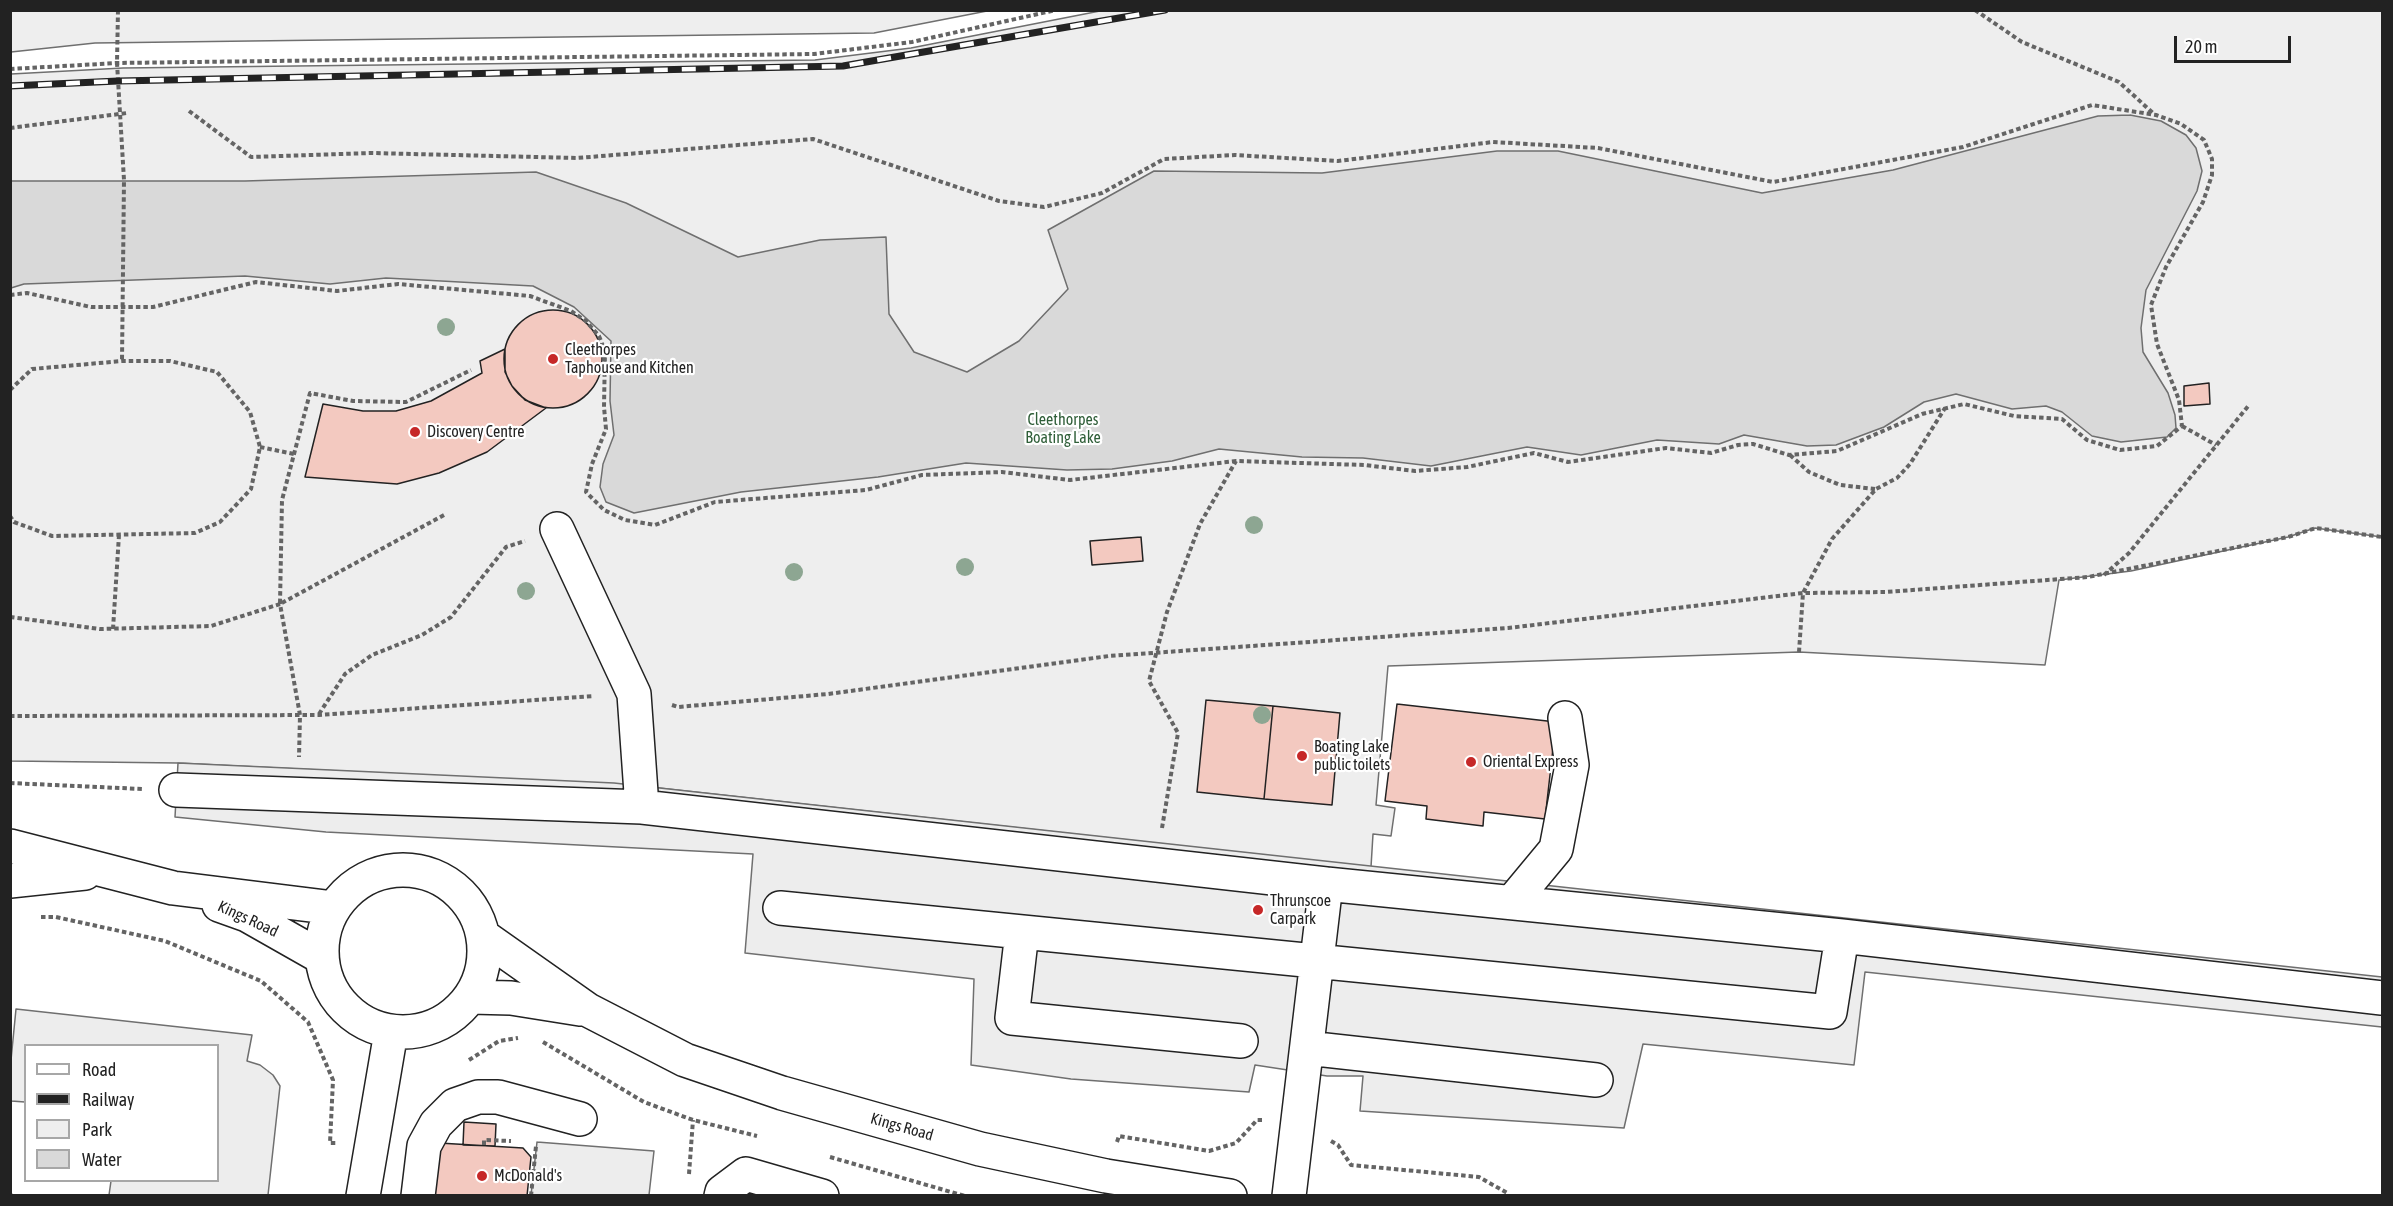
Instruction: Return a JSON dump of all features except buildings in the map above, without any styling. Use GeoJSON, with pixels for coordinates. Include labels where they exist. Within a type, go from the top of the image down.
{"type":"FeatureCollection","features":[{"type":"Feature","properties":{"kind":"street"},"geometry":{"type":"LineString","coordinates":[[557,529],[634,694],[642,807]]}},
{"type":"Feature","properties":{"kind":"street"},"geometry":{"type":"LineString","coordinates":[[1512,902],[1556,849],[1572,765],[1565,718]]}},
{"type":"Feature","properties":{"kind":"street"},"geometry":{"type":"LineString","coordinates":[[176,790],[642,807],[1326,884],[1842,936],[2382,998]]}},
{"type":"Feature","properties":{"kind":"street","name":"Kings Road"},"geometry":{"type":"LineString","coordinates":[[10,846],[173,888],[334,908]]}},
{"type":"Feature","properties":{"kind":"street"},"geometry":{"type":"LineString","coordinates":[[394,870],[418,871],[441,878],[460,893],[475,912],[483,936],[483,968],[471,997],[436,1026],[391,1032],[357,1019],[332,992],[321,957],[324,931],[334,908],[350,889],[370,876],[394,870]]}},
{"type":"Feature","properties":{"kind":"street","name":"Kings Road"},"geometry":{"type":"LineString","coordinates":[[10,880],[101,871]]}},
{"type":"Feature","properties":{"kind":"street"},"geometry":{"type":"LineString","coordinates":[[1290,1196],[1326,884]]}},
{"type":"Feature","properties":{"kind":"street","name":"Kings Road"},"geometry":{"type":"LineString","coordinates":[[173,888],[247,915],[321,957]]}},
{"type":"Feature","properties":{"kind":"street"},"geometry":{"type":"LineString","coordinates":[[780,908],[1830,1012],[1842,936]]}},
{"type":"Feature","properties":{"kind":"street"},"geometry":{"type":"LineString","coordinates":[[1022,932],[1012,1018],[1241,1041]]}},
{"type":"Feature","properties":{"kind":"street","name":"Kings Road"},"geometry":{"type":"LineString","coordinates":[[483,936],[588,1010],[685,1060],[782,1093],[980,1149],[1106,1176],[1230,1196]]}},
{"type":"Feature","properties":{"kind":"street","name":"Kings Road"},"geometry":{"type":"LineString","coordinates":[[471,997],[511,998],[588,1010]]}},
{"type":"Feature","properties":{"kind":"street"},"geometry":{"type":"LineString","coordinates":[[363,1196],[391,1032]]}},
{"type":"Feature","properties":{"kind":"street"},"geometry":{"type":"LineString","coordinates":[[1307,1048],[1596,1080]]}},
{"type":"Feature","properties":{"kind":"street"},"geometry":{"type":"LineString","coordinates":[[418,1196],[424,1146],[436,1124],[455,1105],[478,1097],[498,1097],[580,1119]]}},
{"type":"Feature","properties":{"kind":"street"},"geometry":{"type":"LineString","coordinates":[[721,1196],[722,1192],[746,1174],[822,1196]]}},
{"type":"Feature","properties":{"kind":"path"},"geometry":{"type":"LineString","coordinates":[[118,10],[117,63],[124,180],[122,361]]}},
{"type":"Feature","properties":{"kind":"path"},"geometry":{"type":"LineString","coordinates":[[10,69],[117,63],[814,54],[912,42],[1056,10]]}},
{"type":"Feature","properties":{"kind":"path"},"geometry":{"type":"LineString","coordinates":[[1975,10],[2022,42],[2119,82],[2156,115]]}},
{"type":"Feature","properties":{"kind":"path"},"geometry":{"type":"LineString","coordinates":[[189,111],[251,157],[372,153],[577,158],[813,139],[999,201],[1044,207],[1102,193],[1164,159],[1235,155],[1338,161],[1493,142],[1598,147],[1773,182],[1963,147],[2092,105],[2156,115],[2181,124],[2204,140],[2212,159],[2212,175],[2203,202],[2166,267],[2151,305],[2157,344],[2179,400],[2182,426]]}},
{"type":"Feature","properties":{"kind":"path"},"geometry":{"type":"LineString","coordinates":[[10,128],[127,113]]}},
{"type":"Feature","properties":{"kind":"path"},"geometry":{"type":"LineString","coordinates":[[10,295],[27,293],[91,308],[153,307],[256,282],[337,291],[409,285],[530,296],[571,310],[586,321],[599,336],[605,351],[606,429],[592,464],[586,492],[604,510],[625,520],[655,525],[715,502],[761,496],[856,491],[922,475],[1002,472],[1070,480],[1236,461],[1364,465],[1415,471],[1467,467],[1534,453],[1568,462],[1666,448],[1711,453],[1738,445],[1753,444],[1790,454],[1837,452],[1922,414],[1964,405],[2014,416],[2062,419],[2087,440],[2120,450],[2157,446],[2182,426]]}},
{"type":"Feature","properties":{"kind":"path"},"geometry":{"type":"LineString","coordinates":[[10,390],[32,369],[122,361],[170,361],[217,372],[250,412],[260,447],[251,489],[220,522],[195,533],[52,536],[14,522],[10,516]]}},
{"type":"Feature","properties":{"kind":"path"},"geometry":{"type":"LineString","coordinates":[[300,715],[280,604],[282,500],[310,393],[353,401],[406,402],[471,370]]}},
{"type":"Feature","properties":{"kind":"path"},"geometry":{"type":"LineString","coordinates":[[2103,575],[2129,553],[2248,405]]}},
{"type":"Feature","properties":{"kind":"path"},"geometry":{"type":"LineString","coordinates":[[1799,652],[1803,593],[1832,539],[1876,489],[1897,478],[1910,464],[1945,408]]}},
{"type":"Feature","properties":{"kind":"path"},"geometry":{"type":"LineString","coordinates":[[2182,426],[2216,445]]}},
{"type":"Feature","properties":{"kind":"path"},"geometry":{"type":"LineString","coordinates":[[260,447],[294,454]]}},
{"type":"Feature","properties":{"kind":"path"},"geometry":{"type":"LineString","coordinates":[[1790,454],[1809,472],[1840,485],[1876,489]]}},
{"type":"Feature","properties":{"kind":"path"},"geometry":{"type":"LineString","coordinates":[[1155,864],[1178,734],[1149,681],[1167,612],[1200,524],[1236,461]]}},
{"type":"Feature","properties":{"kind":"path"},"geometry":{"type":"LineString","coordinates":[[10,617],[112,629],[211,626],[280,604],[444,515]]}},
{"type":"Feature","properties":{"kind":"path"},"geometry":{"type":"LineString","coordinates":[[10,716],[319,715],[634,694],[678,707],[828,694],[1109,656],[1508,628],[1803,593],[1886,592],[2103,575],[2288,537],[2316,528],[2382,537]]}},
{"type":"Feature","properties":{"kind":"path"},"geometry":{"type":"LineString","coordinates":[[112,629],[119,535]]}},
{"type":"Feature","properties":{"kind":"path"},"geometry":{"type":"LineString","coordinates":[[319,715],[345,674],[372,656],[422,635],[451,617],[506,548]]}},
{"type":"Feature","properties":{"kind":"path"},"geometry":{"type":"LineString","coordinates":[[10,783],[176,790]]}},
{"type":"Feature","properties":{"kind":"path"},"geometry":{"type":"LineString","coordinates":[[688,1185],[693,1120]]}},
{"type":"Feature","properties":{"kind":"path"},"geometry":{"type":"LineString","coordinates":[[484,1146],[484,1140],[515,1141]]}},
{"type":"Feature","properties":{"kind":"path"},"geometry":{"type":"LineString","coordinates":[[531,1196],[537,1142]]}},
{"type":"Feature","properties":{"kind":"green space","name":"Cleethorpes Boating Lake"},"geometry":{"type":"Polygon","coordinates":[[[1105,10],[2382,11],[2382,537],[2315,528],[2288,537],[2131,571],[2059,580],[2045,665],[1799,652],[1388,666],[1376,805],[1395,808],[1391,836],[1373,834],[1371,867],[641,786],[178,763],[11,761],[11,74],[123,68],[815,60],[911,48],[1105,10]]]}},
{"type":"Feature","properties":{"kind":"green space"},"geometry":{"type":"Polygon","coordinates":[[[10,11],[987,11],[874,33],[95,43],[11,52],[10,11]]]}},
{"type":"Feature","properties":{"kind":"shaded area","name":"Thrunscoe Carpark"},"geometry":{"type":"Polygon","coordinates":[[[178,763],[614,783],[2382,977],[2382,1027],[1865,972],[1854,1065],[1643,1044],[1624,1128],[1360,1111],[1363,1076],[1327,1076],[1255,1065],[1249,1092],[1071,1079],[971,1065],[974,979],[745,953],[753,854],[326,832],[175,817],[178,763]]]}},
{"type":"Feature","properties":{"kind":"shaded area"},"geometry":{"type":"Polygon","coordinates":[[[16,1009],[252,1035],[247,1061],[260,1065],[273,1075],[280,1086],[268,1195],[109,1195],[111,1182],[219,1182],[219,1044],[24,1044],[24,1102],[11,1101],[11,1060],[16,1009]]]}},
{"type":"Feature","properties":{"kind":"shaded area"},"geometry":{"type":"Polygon","coordinates":[[[537,1142],[654,1151],[649,1195],[531,1195],[537,1142]]]}},
{"type":"Feature","properties":{"kind":"water"},"geometry":{"type":"Polygon","coordinates":[[[2130,115],[2161,121],[2186,135],[2196,148],[2202,171],[2197,191],[2146,290],[2141,328],[2143,352],[2168,393],[2175,415],[2176,428],[2167,437],[2121,442],[2092,436],[2062,412],[2046,406],[2012,409],[1956,394],[1924,402],[1884,427],[1836,445],[1807,446],[1744,435],[1719,444],[1657,440],[1581,455],[1527,447],[1431,466],[1363,458],[1302,457],[1219,449],[1172,461],[1112,469],[1067,470],[966,463],[878,477],[741,492],[634,513],[606,502],[600,487],[603,464],[614,435],[610,401],[611,341],[574,307],[533,286],[386,278],[330,284],[245,276],[24,284],[11,288],[11,181],[245,181],[536,172],[626,203],[738,257],[820,240],[886,237],[889,314],[914,352],[967,372],[1019,341],[1068,289],[1048,230],[1154,171],[1322,173],[1497,151],[1558,151],[1762,193],[1893,170],[2098,116],[2130,115]]]}},
{"type":"Feature","properties":{"kind":"railway"},"geometry":{"type":"LineString","coordinates":[[10,86],[118,81],[843,66],[1165,10]]}},
{"type":"Feature","properties":{"kind":"place","name":"Cleethorpes Taphouse and Kitchen"},"geometry":{"type":"Point","coordinates":[553,359]}},
{"type":"Feature","properties":{"kind":"place","name":"Discovery Centre"},"geometry":{"type":"Point","coordinates":[415,432]}},
{"type":"Feature","properties":{"kind":"place","name":"Boating Lake public toilets"},"geometry":{"type":"Point","coordinates":[1302,756]}},
{"type":"Feature","properties":{"kind":"place","name":"Oriental Express"},"geometry":{"type":"Point","coordinates":[1471,762]}},
{"type":"Feature","properties":{"kind":"place","name":"Thrunscoe Carpark"},"geometry":{"type":"Point","coordinates":[1258,910]}},
{"type":"Feature","properties":{"kind":"place","name":"McDonald's"},"geometry":{"type":"Point","coordinates":[482,1176]}}]}
